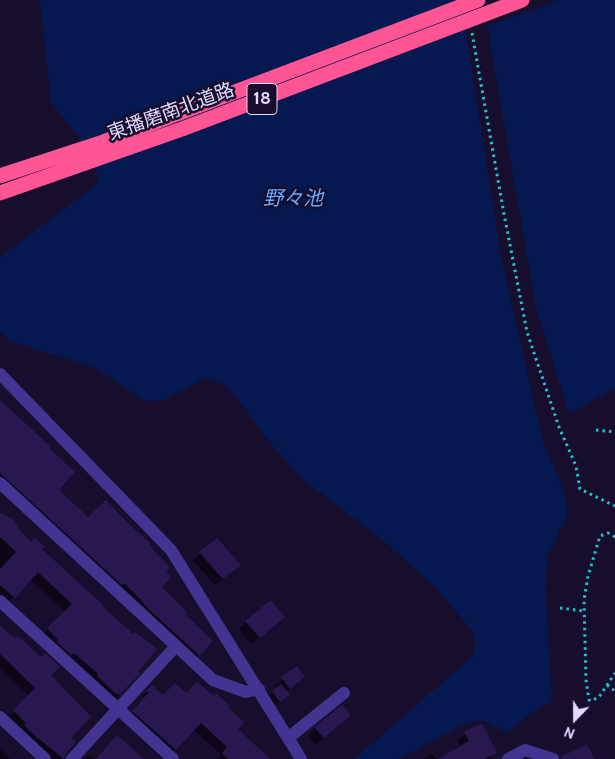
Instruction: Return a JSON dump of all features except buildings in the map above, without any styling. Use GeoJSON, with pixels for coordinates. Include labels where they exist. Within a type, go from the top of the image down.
{"type":"FeatureCollection","features":[{"type":"Feature","properties":{"kind":"highway","name":"東播磨南北道路"},"geometry":{"type":"LineString","coordinates":[[0,176],[103,142],[478,0]]}},
{"type":"Feature","properties":{"kind":"highway","name":"東播磨南北道路"},"geometry":{"type":"LineString","coordinates":[[0,193],[174,132],[522,0]]}},
{"type":"Feature","properties":{"kind":"street"},"geometry":{"type":"LineString","coordinates":[[0,374],[170,550],[300,759]]}},
{"type":"Feature","properties":{"kind":"street"},"geometry":{"type":"LineString","coordinates":[[0,483],[214,680],[246,692],[258,689]]}},
{"type":"Feature","properties":{"kind":"street"},"geometry":{"type":"LineString","coordinates":[[0,601],[173,759]]}},
{"type":"Feature","properties":{"kind":"street"},"geometry":{"type":"LineString","coordinates":[[72,759],[176,646]]}},
{"type":"Feature","properties":{"kind":"street"},"geometry":{"type":"LineString","coordinates":[[288,738],[344,693]]}},
{"type":"Feature","properties":{"kind":"street"},"geometry":{"type":"LineString","coordinates":[[0,717],[46,759]]}},
{"type":"Feature","properties":{"kind":"street"},"geometry":{"type":"LineString","coordinates":[[508,759],[525,750],[553,759]]}},
{"type":"Feature","properties":{"kind":"path"},"geometry":{"type":"LineString","coordinates":[[472,30],[527,332],[559,427],[576,466],[580,489],[615,506]]}},
{"type":"Feature","properties":{"kind":"path"},"geometry":{"type":"LineString","coordinates":[[596,430],[615,432]]}},
{"type":"Feature","properties":{"kind":"path"},"geometry":{"type":"LineString","coordinates":[[615,536],[608,533],[600,536],[585,590],[587,698],[591,701],[599,697],[615,673]]}},
{"type":"Feature","properties":{"kind":"path"},"geometry":{"type":"LineString","coordinates":[[560,608],[584,611]]}},
{"type":"Feature","properties":{"kind":"path"},"geometry":{"type":"LineString","coordinates":[[607,685],[615,691]]}},
{"type":"Feature","properties":{"kind":"water","name":"野々池"},"geometry":{"type":"Polygon","coordinates":[[[40,0],[461,0],[502,262],[543,442],[561,484],[567,504],[567,515],[547,557],[545,589],[552,701],[533,712],[507,733],[484,721],[472,722],[398,759],[354,759],[473,656],[475,642],[470,628],[437,589],[384,541],[301,478],[267,439],[225,385],[214,380],[203,379],[161,401],[144,400],[96,368],[10,341],[0,332],[0,257],[92,188],[98,180],[97,173],[79,137],[51,103],[40,0]]]}},
{"type":"Feature","properties":{"kind":"water"},"geometry":{"type":"Polygon","coordinates":[[[560,0],[615,0],[615,388],[569,414],[536,308],[487,26],[560,0]]]}}]}
